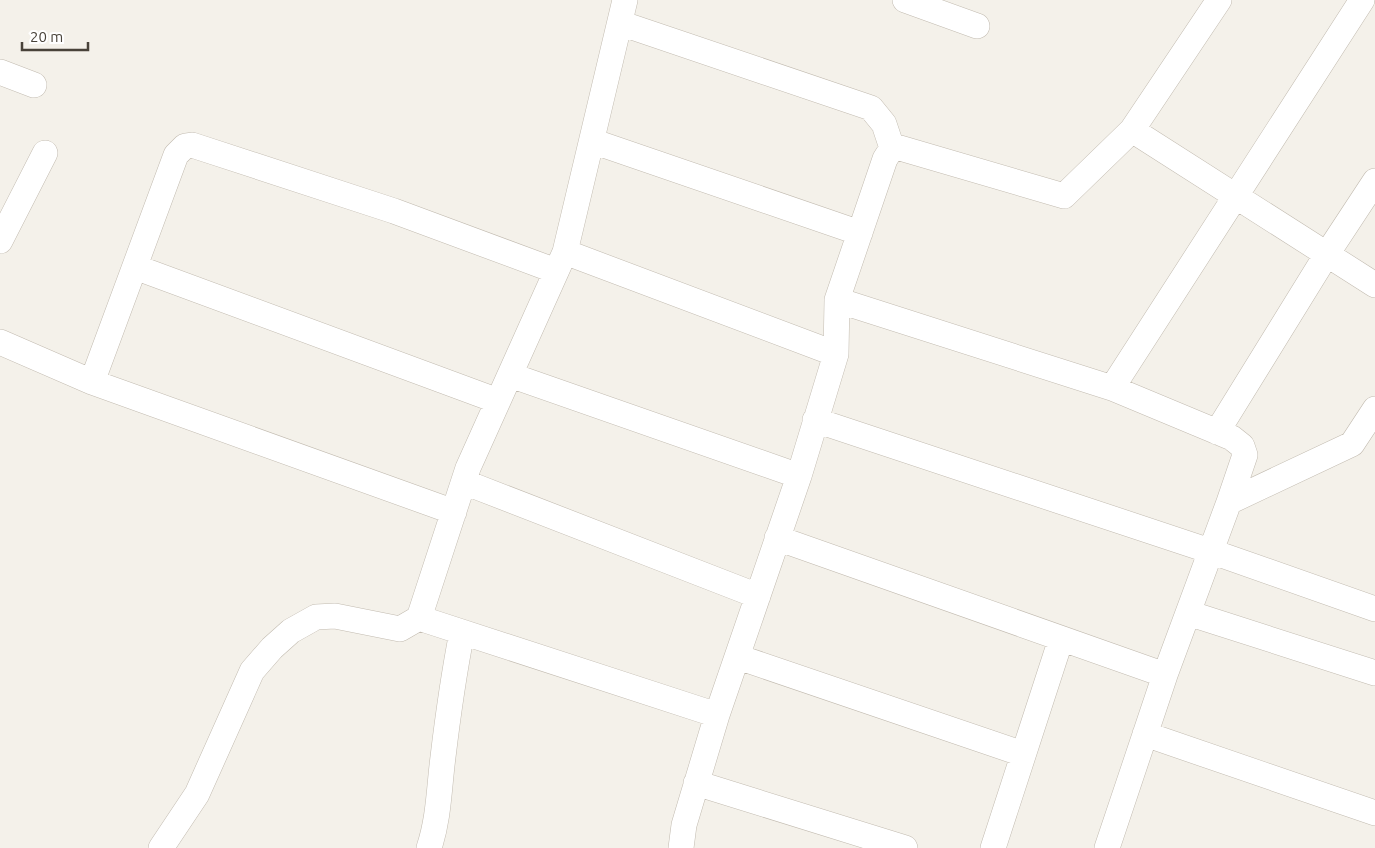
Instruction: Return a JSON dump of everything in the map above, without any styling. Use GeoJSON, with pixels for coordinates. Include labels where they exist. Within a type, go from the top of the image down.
{"type":"FeatureCollection","features":[{"type":"Feature","properties":{"kind":"street"},"geometry":{"type":"LineString","coordinates":[[905,0],[976,26]]}},
{"type":"Feature","properties":{"kind":"street"},"geometry":{"type":"LineString","coordinates":[[892,148],[900,148],[1064,196],[1132,130],[1219,0]]}},
{"type":"Feature","properties":{"kind":"street"},"geometry":{"type":"LineString","coordinates":[[1112,388],[1362,0]]}},
{"type":"Feature","properties":{"kind":"street"},"geometry":{"type":"LineString","coordinates":[[161,848],[197,794],[252,671],[272,648],[291,631],[316,617],[335,616],[400,629],[419,618],[464,482],[498,401],[561,262],[623,12],[871,108],[884,124],[892,148]]}},
{"type":"Feature","properties":{"kind":"street"},"geometry":{"type":"LineString","coordinates":[[0,72],[34,85]]}},
{"type":"Feature","properties":{"kind":"street"},"geometry":{"type":"LineString","coordinates":[[1132,130],[1375,285]]}},
{"type":"Feature","properties":{"kind":"street"},"geometry":{"type":"LineString","coordinates":[[592,140],[860,233]]}},
{"type":"Feature","properties":{"kind":"street"},"geometry":{"type":"LineString","coordinates":[[92,382],[176,155],[185,146],[192,145],[394,211],[561,262],[836,354]]}},
{"type":"Feature","properties":{"kind":"street"},"geometry":{"type":"LineString","coordinates":[[681,848],[684,825],[717,715],[778,538],[836,354],[837,300],[884,159],[892,148]]}},
{"type":"Feature","properties":{"kind":"street"},"geometry":{"type":"LineString","coordinates":[[0,241],[45,153]]}},
{"type":"Feature","properties":{"kind":"street"},"geometry":{"type":"LineString","coordinates":[[1217,432],[1327,254],[1375,181]]}},
{"type":"Feature","properties":{"kind":"street"},"geometry":{"type":"LineString","coordinates":[[135,267],[498,401]]}},
{"type":"Feature","properties":{"kind":"street"},"geometry":{"type":"LineString","coordinates":[[837,300],[1112,388],[1232,438],[1242,446],[1245,454],[1164,675],[1113,846]]}},
{"type":"Feature","properties":{"kind":"street"},"geometry":{"type":"LineString","coordinates":[[0,342],[92,382],[454,512]]}},
{"type":"Feature","properties":{"kind":"street"},"geometry":{"type":"LineString","coordinates":[[510,375],[798,476]]}},
{"type":"Feature","properties":{"kind":"street"},"geometry":{"type":"LineString","coordinates":[[1229,502],[1352,444],[1375,409]]}},
{"type":"Feature","properties":{"kind":"street"},"geometry":{"type":"LineString","coordinates":[[815,420],[1210,550],[1375,609]]}},
{"type":"Feature","properties":{"kind":"street"},"geometry":{"type":"LineString","coordinates":[[464,482],[758,596]]}},
{"type":"Feature","properties":{"kind":"street"},"geometry":{"type":"LineString","coordinates":[[778,538],[1164,675]]}},
{"type":"Feature","properties":{"kind":"street"},"geometry":{"type":"LineString","coordinates":[[1188,613],[1375,673]]}},
{"type":"Feature","properties":{"kind":"street"},"geometry":{"type":"LineString","coordinates":[[419,618],[717,715]]}},
{"type":"Feature","properties":{"kind":"street"},"geometry":{"type":"LineString","coordinates":[[429,848],[435,830],[444,743],[462,632]]}},
{"type":"Feature","properties":{"kind":"street"},"geometry":{"type":"LineString","coordinates":[[993,848],[1061,639]]}},
{"type":"Feature","properties":{"kind":"street"},"geometry":{"type":"LineString","coordinates":[[738,657],[1024,754]]}},
{"type":"Feature","properties":{"kind":"street"},"geometry":{"type":"LineString","coordinates":[[1145,734],[1375,813]]}},
{"type":"Feature","properties":{"kind":"street"},"geometry":{"type":"LineString","coordinates":[[696,783],[905,848]]}}]}
